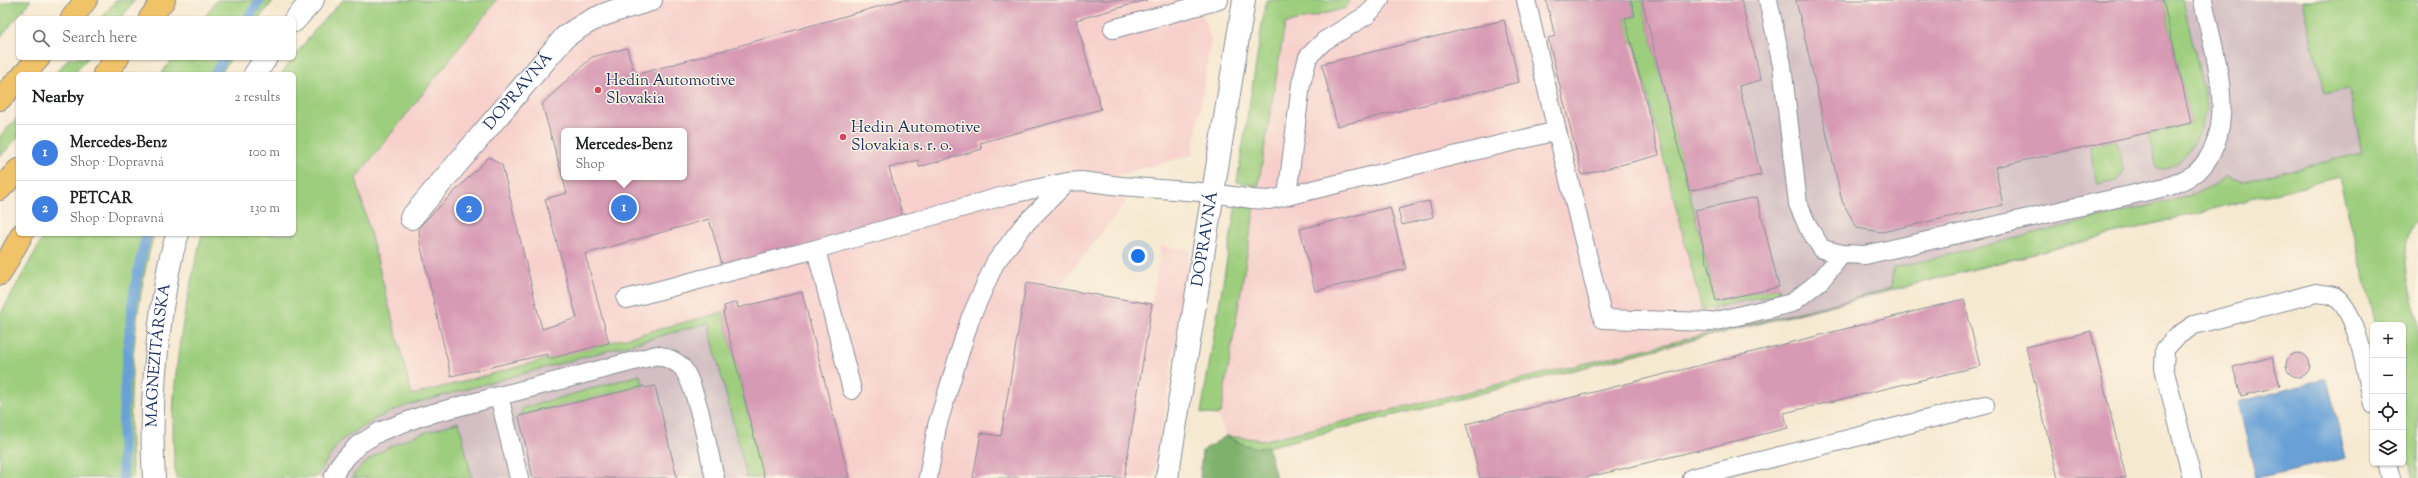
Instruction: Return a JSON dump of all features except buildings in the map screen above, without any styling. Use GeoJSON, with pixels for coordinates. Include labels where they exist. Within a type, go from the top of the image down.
{"type":"FeatureCollection","features":[{"type":"Feature","properties":{"kind":"highway"},"geometry":{"type":"LineString","coordinates":[[74,16],[86,0]]}},
{"type":"Feature","properties":{"kind":"highway"},"geometry":{"type":"LineString","coordinates":[[152,16],[164,0]]}},
{"type":"Feature","properties":{"kind":"highway"},"geometry":{"type":"LineString","coordinates":[[26,72],[37,60]]}},
{"type":"Feature","properties":{"kind":"highway"},"geometry":{"type":"LineString","coordinates":[[106,72],[116,60]]}},
{"type":"Feature","properties":{"kind":"highway"},"geometry":{"type":"LineString","coordinates":[[115,72],[122,60]]}},
{"type":"Feature","properties":{"kind":"highway"},"geometry":{"type":"LineString","coordinates":[[0,100],[16,82]]}},
{"type":"Feature","properties":{"kind":"highway"},"geometry":{"type":"LineString","coordinates":[[0,189],[16,172]]}},
{"type":"Feature","properties":{"kind":"highway"},"geometry":{"type":"LineString","coordinates":[[0,274],[21,236]]}},
{"type":"Feature","properties":{"kind":"street"},"geometry":{"type":"LineString","coordinates":[[296,19],[313,0]]}},
{"type":"Feature","properties":{"kind":"street","name":"DOPRAVNÁ"},"geometry":{"type":"LineString","coordinates":[[411,218],[565,37],[582,24],[601,14],[651,0]]}},
{"type":"Feature","properties":{"kind":"street","name":"DOPRAVNÁ"},"geometry":{"type":"LineString","coordinates":[[1167,478],[1244,0]]}},
{"type":"Feature","properties":{"kind":"street"},"geometry":{"type":"LineString","coordinates":[[256,72],[265,60]]}},
{"type":"Feature","properties":{"kind":"street","name":"MAGNEZITÁRSKA"},"geometry":{"type":"LineString","coordinates":[[154,478],[152,404],[156,354],[166,286],[178,236]]}},
{"type":"Feature","properties":{"kind":"lane"},"geometry":{"type":"LineString","coordinates":[[1113,29],[1219,0]]}},
{"type":"Feature","properties":{"kind":"lane"},"geometry":{"type":"LineString","coordinates":[[1287,196],[1301,84],[1308,57],[1324,41],[1367,14],[1380,0]]}},
{"type":"Feature","properties":{"kind":"lane"},"geometry":{"type":"LineString","coordinates":[[1526,0],[1603,320],[1712,322],[1792,303],[1821,280],[1842,254]]}},
{"type":"Feature","properties":{"kind":"lane"},"geometry":{"type":"LineString","coordinates":[[1768,0],[1782,65],[1798,204],[1808,227],[1822,249],[1842,254],[1865,255],[2170,186],[2196,173],[2211,155],[2220,125],[2223,100],[2203,0]]}},
{"type":"Feature","properties":{"kind":"lane"},"geometry":{"type":"LineString","coordinates":[[626,299],[816,249],[1007,195],[1067,182],[1080,181],[1121,186],[1213,193],[1252,200],[1269,200],[1557,131]]}},
{"type":"Feature","properties":{"kind":"lane"},"geometry":{"type":"LineString","coordinates":[[928,478],[937,426],[963,340],[970,319],[995,263],[1023,226],[1067,182]]}},
{"type":"Feature","properties":{"kind":"lane"},"geometry":{"type":"LineString","coordinates":[[816,249],[852,390]]}},
{"type":"Feature","properties":{"kind":"lane"},"geometry":{"type":"LineString","coordinates":[[2192,478],[2164,368],[2165,349],[2177,336],[2194,325],[2316,293],[2334,296],[2346,307],[2354,326],[2371,394]]}},
{"type":"Feature","properties":{"kind":"lane"},"geometry":{"type":"LineString","coordinates":[[333,478],[340,465],[358,445],[381,431],[422,416],[657,355],[672,360],[684,369],[692,389],[715,478]]}},
{"type":"Feature","properties":{"kind":"lane"},"geometry":{"type":"LineString","coordinates":[[499,396],[519,478]]}},
{"type":"Feature","properties":{"kind":"lane"},"geometry":{"type":"LineString","coordinates":[[1692,478],[1985,405]]}},
{"type":"Feature","properties":{"kind":"lane"},"geometry":{"type":"LineString","coordinates":[[2388,466],[2391,478]]}},
{"type":"Feature","properties":{"kind":"shaded area"},"geometry":{"type":"Polygon","coordinates":[[[497,0],[1199,0],[1211,41],[1193,155],[1118,175],[1125,204],[1058,288],[1152,304],[1161,246],[1190,250],[1154,478],[764,478],[723,312],[412,396],[356,178],[497,0]]]}},
{"type":"Feature","properties":{"kind":"shaded area"},"geometry":{"type":"Polygon","coordinates":[[[1283,0],[1631,0],[1715,336],[1268,447],[1246,446],[1226,436],[1217,415],[1283,0]]]}},
{"type":"Feature","properties":{"kind":"shaded area"},"geometry":{"type":"Polygon","coordinates":[[[1631,0],[2351,0],[2387,165],[1715,336],[1631,0]]]}},
{"type":"Feature","properties":{"kind":"shaded area"},"geometry":{"type":"Polygon","coordinates":[[[723,312],[764,478],[284,478],[275,433],[723,312]]]}},
{"type":"Feature","properties":{"kind":"green space"},"geometry":{"type":"Polygon","coordinates":[[[16,0],[31,0],[18,16],[16,16],[16,18],[0,38],[0,5],[16,0]]]}},
{"type":"Feature","properties":{"kind":"green space"},"geometry":{"type":"Polygon","coordinates":[[[116,0],[135,0],[123,16],[104,16],[116,0]]]}},
{"type":"Feature","properties":{"kind":"green space"},"geometry":{"type":"Polygon","coordinates":[[[217,0],[274,0],[261,16],[205,16],[217,0]]]}},
{"type":"Feature","properties":{"kind":"green space"},"geometry":{"type":"Polygon","coordinates":[[[343,0],[497,0],[356,178],[412,395],[723,312],[764,478],[747,478],[708,323],[405,406],[377,418],[340,441],[315,478],[176,478],[173,447],[173,416],[178,355],[202,236],[296,236],[296,72],[283,72],[292,60],[296,60],[296,55],[318,26],[343,0]]]}},
{"type":"Feature","properties":{"kind":"green space"},"geometry":{"type":"Polygon","coordinates":[[[1266,0],[1349,0],[1346,8],[1285,24],[1221,412],[1217,415],[1201,413],[1236,205],[1251,206],[1254,185],[1237,182],[1266,0]]]}},
{"type":"Feature","properties":{"kind":"green space"},"geometry":{"type":"Polygon","coordinates":[[[1631,0],[1642,0],[1716,301],[1779,287],[1780,293],[1702,310],[1634,42],[1630,42],[1625,18],[1635,16],[1631,0]]]}},
{"type":"Feature","properties":{"kind":"green space"},"geometry":{"type":"Polygon","coordinates":[[[2163,0],[2183,0],[2207,106],[2202,125],[2190,148],[2183,158],[2166,169],[2157,167],[2148,133],[2191,123],[2163,0]]]}},
{"type":"Feature","properties":{"kind":"green space"},"geometry":{"type":"Polygon","coordinates":[[[2303,0],[2418,0],[2418,218],[2411,227],[2407,238],[2406,266],[2411,295],[2418,319],[2418,478],[2414,478],[2406,446],[2406,322],[2375,322],[2339,177],[1268,447],[1251,447],[1226,436],[1266,440],[1845,301],[1891,288],[1893,268],[2190,196],[2216,184],[2226,176],[2233,180],[2245,181],[2362,153],[2349,89],[2324,94],[2303,0]]]}},
{"type":"Feature","properties":{"kind":"green space"},"geometry":{"type":"Polygon","coordinates":[[[67,60],[86,60],[76,72],[57,72],[67,60]]]}},
{"type":"Feature","properties":{"kind":"green space"},"geometry":{"type":"Polygon","coordinates":[[[172,60],[230,60],[222,72],[162,72],[172,60]]]}},
{"type":"Feature","properties":{"kind":"green space"},"geometry":{"type":"Polygon","coordinates":[[[16,119],[16,139],[0,157],[0,136],[16,119]]]}},
{"type":"Feature","properties":{"kind":"green space"},"geometry":{"type":"Polygon","coordinates":[[[2116,140],[2123,169],[2121,176],[2116,181],[2098,185],[2090,146],[2116,140]]]}},
{"type":"Feature","properties":{"kind":"green space"},"geometry":{"type":"Polygon","coordinates":[[[44,236],[153,236],[141,291],[133,355],[131,388],[131,450],[133,478],[0,478],[0,315],[44,236]]]}},
{"type":"Feature","properties":{"kind":"green space"},"geometry":{"type":"Polygon","coordinates":[[[640,375],[644,386],[519,416],[523,408],[640,375]]]}},
{"type":"Feature","properties":{"kind":"green space"},"geometry":{"type":"Polygon","coordinates":[[[459,422],[472,478],[351,478],[362,466],[386,449],[415,436],[459,422]]]}},
{"type":"Feature","properties":{"kind":"green space"},"geometry":{"type":"Polygon","coordinates":[[[1226,436],[1251,447],[1268,447],[1276,478],[1200,478],[1202,451],[1226,436]]]}},
{"type":"Feature","properties":{"kind":"water"},"geometry":{"type":"Polygon","coordinates":[[[2327,379],[2346,458],[2256,478],[2238,402],[2327,379]]]}},
{"type":"Feature","properties":{"kind":"waterway"},"geometry":{"type":"LineString","coordinates":[[249,16],[260,0]]}},
{"type":"Feature","properties":{"kind":"waterway"},"geometry":{"type":"LineString","coordinates":[[216,72],[222,60]]}},
{"type":"Feature","properties":{"kind":"waterway"},"geometry":{"type":"LineString","coordinates":[[123,478],[123,417],[128,344],[138,270],[146,236]]}},
{"type":"Feature","properties":{"kind":"place","name":"Hedin Automotive Slovakia"},"geometry":{"type":"Point","coordinates":[598,90]}},
{"type":"Feature","properties":{"kind":"place","name":"Hedin Automotive Slovakia s. r. o."},"geometry":{"type":"Point","coordinates":[843,137]}},
{"type":"Feature","properties":{"kind":"place","name":"Mercedes-Benz"},"geometry":{"type":"Point","coordinates":[624,208]}},
{"type":"Feature","properties":{"kind":"place","name":"PETCAR"},"geometry":{"type":"Point","coordinates":[469,209]}}]}
